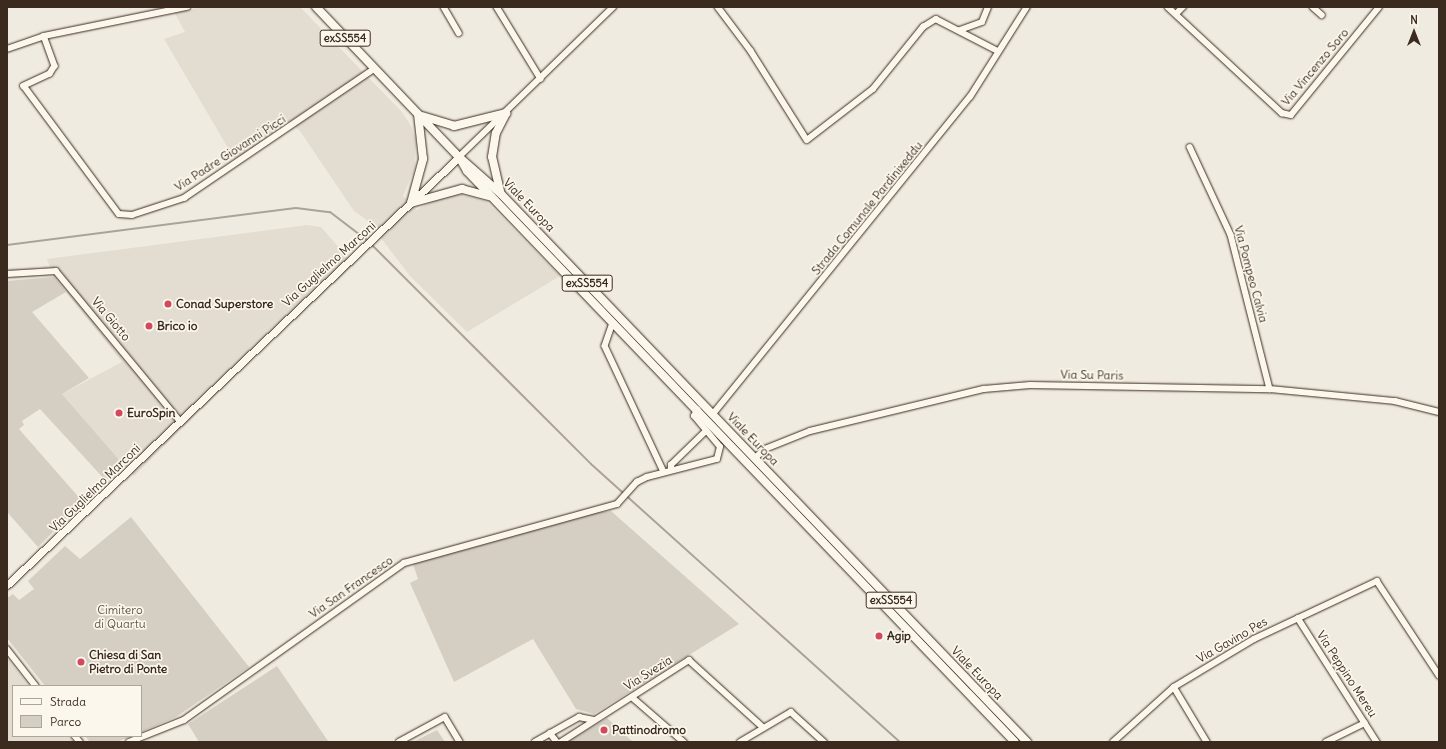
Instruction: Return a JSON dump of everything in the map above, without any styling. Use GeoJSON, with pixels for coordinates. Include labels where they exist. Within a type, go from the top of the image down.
{"type":"FeatureCollection","features":[{"type":"Feature","properties":{"kind":"main road","name":"Viale Europa"},"geometry":{"type":"LineString","coordinates":[[316,7],[459,156],[501,194],[1027,742]]}},
{"type":"Feature","properties":{"kind":"main road"},"geometry":{"type":"LineString","coordinates":[[411,203],[423,159],[418,114],[454,126],[506,113]]}},
{"type":"Feature","properties":{"kind":"main road"},"geometry":{"type":"LineString","coordinates":[[501,194],[492,157],[496,133],[506,113]]}},
{"type":"Feature","properties":{"kind":"main road","name":"Viale Europa"},"geometry":{"type":"LineString","coordinates":[[459,156],[467,171],[492,198],[1015,742]]}},
{"type":"Feature","properties":{"kind":"main road","name":"Via Guglielmo Marconi"},"geometry":{"type":"LineString","coordinates":[[7,585],[459,156]]}},
{"type":"Feature","properties":{"kind":"main road"},"geometry":{"type":"LineString","coordinates":[[411,203],[462,189],[492,198]]}},
{"type":"Feature","properties":{"kind":"street"},"geometry":{"type":"LineString","coordinates":[[7,45],[187,7]]}},
{"type":"Feature","properties":{"kind":"street"},"geometry":{"type":"LineString","coordinates":[[444,7],[459,33]]}},
{"type":"Feature","properties":{"kind":"street"},"geometry":{"type":"LineString","coordinates":[[497,7],[541,79]]}},
{"type":"Feature","properties":{"kind":"street","name":"Via Guglielmo Marconi"},"geometry":{"type":"LineString","coordinates":[[459,156],[506,113],[613,7]]}},
{"type":"Feature","properties":{"kind":"street"},"geometry":{"type":"LineString","coordinates":[[718,7],[751,50],[806,140],[873,89],[932,21],[942,20],[998,51]]}},
{"type":"Feature","properties":{"kind":"street"},"geometry":{"type":"LineString","coordinates":[[960,30],[982,22],[988,7]]}},
{"type":"Feature","properties":{"kind":"street","name":"Strada Comunale Pardinixeddu"},"geometry":{"type":"LineString","coordinates":[[712,414],[970,97],[1026,7]]}},
{"type":"Feature","properties":{"kind":"street","name":"Via Vincenzo Soro"},"geometry":{"type":"LineString","coordinates":[[1168,7],[1282,113],[1291,115],[1379,7]]}},
{"type":"Feature","properties":{"kind":"street"},"geometry":{"type":"LineString","coordinates":[[1176,14],[1183,7]]}},
{"type":"Feature","properties":{"kind":"street"},"geometry":{"type":"LineString","coordinates":[[1313,7],[1322,15]]}},
{"type":"Feature","properties":{"kind":"street","name":"Via Padre Giovanni Picci"},"geometry":{"type":"LineString","coordinates":[[44,36],[55,66],[50,74],[24,86],[119,214],[132,215],[184,198],[374,69]]}},
{"type":"Feature","properties":{"kind":"street"},"geometry":{"type":"LineString","coordinates":[[7,49],[16,43]]}},
{"type":"Feature","properties":{"kind":"street","name":"Via Pompeo Calvia"},"geometry":{"type":"LineString","coordinates":[[1190,147],[1231,235],[1270,389]]}},
{"type":"Feature","properties":{"kind":"street","name":"Via Giotto"},"geometry":{"type":"LineString","coordinates":[[7,274],[56,271],[180,421]]}},
{"type":"Feature","properties":{"kind":"street"},"geometry":{"type":"LineString","coordinates":[[613,323],[606,346],[664,472]]}},
{"type":"Feature","properties":{"kind":"street","name":"Via Su Paris"},"geometry":{"type":"LineString","coordinates":[[755,458],[766,449],[810,430],[984,389],[1030,385],[1270,389],[1395,401],[1439,412]]}},
{"type":"Feature","properties":{"kind":"street","name":"Via San Francesco"},"geometry":{"type":"LineString","coordinates":[[142,737],[184,720],[404,563],[620,501],[631,488],[664,472],[717,459],[720,447],[694,416],[697,410]]}},
{"type":"Feature","properties":{"kind":"street"},"geometry":{"type":"LineString","coordinates":[[672,470],[671,465],[706,431]]}},
{"type":"Feature","properties":{"kind":"street","name":"Via Gavino Pes"},"geometry":{"type":"LineString","coordinates":[[1113,742],[1174,687],[1254,639],[1377,581],[1439,675]]}},
{"type":"Feature","properties":{"kind":"street","name":"Via Peppino Mereu"},"geometry":{"type":"LineString","coordinates":[[1298,618],[1377,742]]}},
{"type":"Feature","properties":{"kind":"street"},"geometry":{"type":"LineString","coordinates":[[7,649],[35,685]]}},
{"type":"Feature","properties":{"kind":"street","name":"Via Svezia"},"geometry":{"type":"LineString","coordinates":[[560,742],[689,660],[763,727]]}},
{"type":"Feature","properties":{"kind":"street"},"geometry":{"type":"LineString","coordinates":[[1174,687],[1207,742]]}},
{"type":"Feature","properties":{"kind":"street"},"geometry":{"type":"LineString","coordinates":[[632,696],[684,742]]}},
{"type":"Feature","properties":{"kind":"street"},"geometry":{"type":"LineString","coordinates":[[740,742],[763,727],[791,712],[824,742]]}},
{"type":"Feature","properties":{"kind":"street"},"geometry":{"type":"LineString","coordinates":[[399,742],[445,717],[460,742]]}},
{"type":"Feature","properties":{"kind":"street"},"geometry":{"type":"LineString","coordinates":[[537,741],[580,717],[594,720]]}},
{"type":"Feature","properties":{"kind":"street"},"geometry":{"type":"LineString","coordinates":[[1326,742],[1365,723]]}},
{"type":"Feature","properties":{"kind":"street"},"geometry":{"type":"LineString","coordinates":[[550,733],[557,742]]}},
{"type":"Feature","properties":{"kind":"street","name":"Via San Francesco"},"geometry":{"type":"LineString","coordinates":[[129,742],[142,737]]}},
{"type":"Feature","properties":{"kind":"shaded area"},"geometry":{"type":"Polygon","coordinates":[[[203,7],[300,7],[402,112],[411,126],[416,141],[415,168],[403,196],[417,210],[439,197],[459,194],[486,201],[560,276],[467,332],[410,276],[368,221],[354,211],[300,131],[289,122],[235,160],[164,39],[185,32],[174,12],[203,7]]]}},
{"type":"Feature","properties":{"kind":"shaded area"},"geometry":{"type":"Polygon","coordinates":[[[307,225],[321,227],[354,265],[258,353],[134,476],[62,394],[122,362],[54,277],[47,259],[307,225]]]}},
{"type":"Feature","properties":{"kind":"shaded area"},"geometry":{"type":"Polygon","coordinates":[[[7,658],[28,685],[12,685],[12,737],[70,737],[74,742],[7,742],[7,658]]]}},
{"type":"Feature","properties":{"kind":"green space"},"geometry":{"type":"Polygon","coordinates":[[[54,277],[66,292],[32,312],[89,378],[62,394],[123,464],[106,481],[40,409],[22,421],[24,425],[19,429],[83,502],[38,547],[7,512],[7,281],[54,277]]]}},
{"type":"Feature","properties":{"kind":"green space"},"geometry":{"type":"Polygon","coordinates":[[[611,511],[739,624],[594,714],[576,709],[533,639],[454,682],[410,583],[418,579],[413,564],[581,514],[611,511]]]}},
{"type":"Feature","properties":{"kind":"green space","name":"Cimitero di Quartu"},"geometry":{"type":"Polygon","coordinates":[[[131,517],[249,667],[176,717],[142,732],[142,685],[44,685],[7,638],[7,598],[13,594],[19,600],[34,589],[28,581],[65,546],[80,559],[131,517]]]}},
{"type":"Feature","properties":{"kind":"green space"},"geometry":{"type":"Polygon","coordinates":[[[277,666],[328,741],[199,742],[188,724],[277,666]]]}},
{"type":"Feature","properties":{"kind":"green space","name":"Pattinodromo"},"geometry":{"type":"Polygon","coordinates":[[[607,718],[633,742],[567,742],[607,718]]]}},
{"type":"Feature","properties":{"kind":"green space"},"geometry":{"type":"Polygon","coordinates":[[[437,730],[445,742],[413,742],[437,730]]]}},
{"type":"Feature","properties":{"kind":"green space"},"geometry":{"type":"Polygon","coordinates":[[[86,737],[129,737],[117,742],[90,742],[86,737]]]}},
{"type":"Feature","properties":{"kind":"waterway"},"geometry":{"type":"LineString","coordinates":[[7,245],[296,208],[330,212],[368,241]]}},
{"type":"Feature","properties":{"kind":"waterway"},"geometry":{"type":"LineString","coordinates":[[371,244],[591,464],[900,742]]}},
{"type":"Feature","properties":{"kind":"place","name":"Conad Superstore"},"geometry":{"type":"Point","coordinates":[168,304]}},
{"type":"Feature","properties":{"kind":"place","name":"Brico io"},"geometry":{"type":"Point","coordinates":[149,326]}},
{"type":"Feature","properties":{"kind":"place","name":"EuroSpin"},"geometry":{"type":"Point","coordinates":[119,413]}},
{"type":"Feature","properties":{"kind":"place","name":"Agip"},"geometry":{"type":"Point","coordinates":[879,636]}},
{"type":"Feature","properties":{"kind":"place","name":"Chiesa di San Pietro di Ponte"},"geometry":{"type":"Point","coordinates":[81,662]}},
{"type":"Feature","properties":{"kind":"place","name":"Pattinodromo"},"geometry":{"type":"Point","coordinates":[604,730]}}]}
